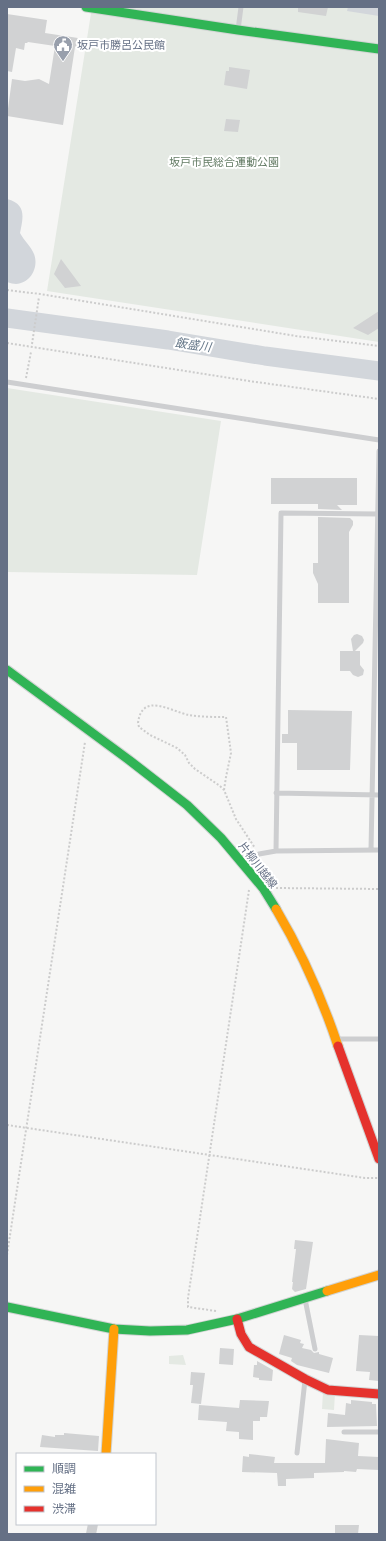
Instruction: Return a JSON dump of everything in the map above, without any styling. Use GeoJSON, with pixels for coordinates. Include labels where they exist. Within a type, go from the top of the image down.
{"type":"FeatureCollection","features":[{"type":"Feature","properties":{"kind":"street"},"geometry":{"type":"LineString","coordinates":[[86,7],[379,49]]}},
{"type":"Feature","properties":{"kind":"street","name":"片柳川越線"},"geometry":{"type":"LineString","coordinates":[[7,670],[187,805],[221,838],[263,888],[305,962],[324,1004],[379,1159]]}},
{"type":"Feature","properties":{"kind":"street"},"geometry":{"type":"LineString","coordinates":[[7,1307],[114,1329],[150,1331],[187,1330],[237,1319],[379,1275]]}},
{"type":"Feature","properties":{"kind":"street"},"geometry":{"type":"LineString","coordinates":[[237,1319],[241,1334],[249,1347],[305,1379],[328,1390],[379,1394]]}},
{"type":"Feature","properties":{"kind":"street"},"geometry":{"type":"LineString","coordinates":[[106,1453],[114,1329]]}},
{"type":"Feature","properties":{"kind":"lane"},"geometry":{"type":"LineString","coordinates":[[238,30],[241,7]]}},
{"type":"Feature","properties":{"kind":"lane"},"geometry":{"type":"LineString","coordinates":[[7,382],[379,440]]}},
{"type":"Feature","properties":{"kind":"lane"},"geometry":{"type":"LineString","coordinates":[[371,850],[379,452]]}},
{"type":"Feature","properties":{"kind":"lane"},"geometry":{"type":"LineString","coordinates":[[276,851],[281,513],[378,514]]}},
{"type":"Feature","properties":{"kind":"lane"},"geometry":{"type":"LineString","coordinates":[[276,793],[379,795]]}},
{"type":"Feature","properties":{"kind":"lane"},"geometry":{"type":"LineString","coordinates":[[245,866],[259,854],[276,851],[379,850]]}},
{"type":"Feature","properties":{"kind":"lane"},"geometry":{"type":"LineString","coordinates":[[337,1039],[379,1039]]}},
{"type":"Feature","properties":{"kind":"lane"},"geometry":{"type":"LineString","coordinates":[[305,1298],[315,1349]]}},
{"type":"Feature","properties":{"kind":"lane"},"geometry":{"type":"LineString","coordinates":[[297,1453],[305,1379]]}},
{"type":"Feature","properties":{"kind":"lane"},"geometry":{"type":"LineString","coordinates":[[344,1432],[379,1432]]}},
{"type":"Feature","properties":{"kind":"path"},"geometry":{"type":"LineString","coordinates":[[7,290],[40,294],[296,336],[379,346]]}},
{"type":"Feature","properties":{"kind":"path"},"geometry":{"type":"LineString","coordinates":[[32,344],[39,297]]}},
{"type":"Feature","properties":{"kind":"path"},"geometry":{"type":"LineString","coordinates":[[7,343],[249,381],[379,399]]}},
{"type":"Feature","properties":{"kind":"path"},"geometry":{"type":"LineString","coordinates":[[25,385],[31,352]]}},
{"type":"Feature","properties":{"kind":"path"},"geometry":{"type":"LineString","coordinates":[[224,790],[231,753],[226,716],[190,716],[156,705],[147,707],[141,712],[138,723],[139,727],[177,748],[185,755],[189,763],[195,769],[212,779],[224,790],[236,819],[259,854]]}},
{"type":"Feature","properties":{"kind":"path"},"geometry":{"type":"LineString","coordinates":[[7,1256],[87,729]]}},
{"type":"Feature","properties":{"kind":"path"},"geometry":{"type":"LineString","coordinates":[[217,1311],[188,1307],[251,873]]}},
{"type":"Feature","properties":{"kind":"path"},"geometry":{"type":"LineString","coordinates":[[263,888],[379,889]]}},
{"type":"Feature","properties":{"kind":"path"},"geometry":{"type":"LineString","coordinates":[[7,1125],[365,1178],[379,1178]]}},
{"type":"Feature","properties":{"kind":"green space","name":"坂戸市民総合運動公園"},"geometry":{"type":"Polygon","coordinates":[[[92,7],[379,7],[379,342],[47,291],[92,7]]]}},
{"type":"Feature","properties":{"kind":"green space"},"geometry":{"type":"Polygon","coordinates":[[[7,388],[221,421],[197,575],[7,572],[7,388]]]}},
{"type":"Feature","properties":{"kind":"green space"},"geometry":{"type":"Polygon","coordinates":[[[183,1355],[186,1365],[169,1364],[169,1356],[183,1355]]]}},
{"type":"Feature","properties":{"kind":"green space"},"geometry":{"type":"Polygon","coordinates":[[[323,1392],[335,1393],[334,1410],[322,1409],[323,1392]]]}},
{"type":"Feature","properties":{"kind":"shaded area"},"geometry":{"type":"Polygon","coordinates":[[[348,7],[379,7],[379,16],[347,11],[348,7]]]}},
{"type":"Feature","properties":{"kind":"shaded area"},"geometry":{"type":"Polygon","coordinates":[[[7,199],[18,204],[21,208],[22,222],[20,233],[33,251],[35,259],[34,269],[30,277],[26,281],[16,284],[7,282],[7,199]]]}},
{"type":"Feature","properties":{"kind":"building"},"geometry":{"type":"Polygon","coordinates":[[[298,7],[328,7],[326,16],[298,12],[298,7]]]}},
{"type":"Feature","properties":{"kind":"building","name":"坂戸市勝呂公民館"},"geometry":{"type":"Polygon","coordinates":[[[7,14],[47,20],[45,33],[78,38],[77,47],[75,47],[63,125],[7,116],[12,79],[25,81],[39,79],[49,84],[55,46],[28,42],[25,43],[24,50],[16,48],[12,72],[7,71],[7,14]]]}},
{"type":"Feature","properties":{"kind":"building"},"geometry":{"type":"Polygon","coordinates":[[[229,67],[250,70],[247,89],[224,85],[226,71],[229,71],[229,67]]]}},
{"type":"Feature","properties":{"kind":"building"},"geometry":{"type":"Polygon","coordinates":[[[226,119],[240,120],[238,132],[224,131],[226,119]]]}},
{"type":"Feature","properties":{"kind":"building"},"geometry":{"type":"Polygon","coordinates":[[[61,259],[81,286],[65,288],[54,274],[61,259]]]}},
{"type":"Feature","properties":{"kind":"building"},"geometry":{"type":"Polygon","coordinates":[[[379,311],[379,328],[368,335],[353,328],[379,311]]]}},
{"type":"Feature","properties":{"kind":"building"},"geometry":{"type":"Polygon","coordinates":[[[271,478],[357,478],[357,505],[337,505],[342,510],[318,509],[318,504],[271,504],[271,478]]]}},
{"type":"Feature","properties":{"kind":"building"},"geometry":{"type":"Polygon","coordinates":[[[318,517],[350,518],[353,521],[353,525],[349,532],[349,603],[318,603],[318,584],[313,573],[313,563],[318,563],[318,517]]]}},
{"type":"Feature","properties":{"kind":"building"},"geometry":{"type":"Polygon","coordinates":[[[357,634],[362,636],[364,640],[355,651],[360,651],[360,665],[364,670],[363,675],[358,677],[353,675],[350,671],[340,671],[340,651],[353,651],[351,639],[357,634]]]}},
{"type":"Feature","properties":{"kind":"building"},"geometry":{"type":"Polygon","coordinates":[[[288,710],[352,711],[350,770],[297,770],[297,743],[282,743],[282,734],[288,734],[288,710]]]}},
{"type":"Feature","properties":{"kind":"building"},"geometry":{"type":"Polygon","coordinates":[[[295,1240],[313,1242],[306,1289],[295,1292],[292,1289],[292,1282],[296,1249],[294,1249],[295,1240]]]}},
{"type":"Feature","properties":{"kind":"building"},"geometry":{"type":"Polygon","coordinates":[[[284,1335],[301,1340],[300,1343],[304,1344],[302,1348],[311,1350],[314,1353],[319,1352],[319,1354],[333,1358],[329,1373],[297,1365],[291,1361],[292,1358],[279,1354],[284,1335]]]}},
{"type":"Feature","properties":{"kind":"building"},"geometry":{"type":"Polygon","coordinates":[[[359,1335],[379,1336],[379,1381],[369,1380],[370,1372],[356,1371],[359,1335]]]}},
{"type":"Feature","properties":{"kind":"building"},"geometry":{"type":"Polygon","coordinates":[[[220,1348],[234,1349],[233,1365],[219,1364],[220,1348]]]}},
{"type":"Feature","properties":{"kind":"building"},"geometry":{"type":"Polygon","coordinates":[[[257,1361],[273,1370],[272,1381],[259,1380],[259,1378],[253,1377],[254,1365],[257,1365],[257,1361]]]}},
{"type":"Feature","properties":{"kind":"building"},"geometry":{"type":"Polygon","coordinates":[[[191,1372],[205,1373],[201,1404],[191,1403],[193,1385],[190,1385],[191,1372]]]}},
{"type":"Feature","properties":{"kind":"building"},"geometry":{"type":"Polygon","coordinates":[[[240,1400],[269,1401],[267,1417],[260,1417],[260,1421],[253,1421],[253,1440],[239,1439],[239,1432],[226,1431],[227,1422],[198,1420],[199,1405],[239,1408],[240,1400]]]}},
{"type":"Feature","properties":{"kind":"building"},"geometry":{"type":"Polygon","coordinates":[[[351,1400],[372,1402],[372,1404],[376,1404],[377,1426],[327,1427],[328,1413],[345,1415],[346,1403],[351,1404],[351,1400]]]}},
{"type":"Feature","properties":{"kind":"building"},"geometry":{"type":"Polygon","coordinates":[[[64,1433],[99,1436],[98,1451],[40,1447],[42,1435],[55,1437],[55,1435],[64,1435],[64,1433]]]}},
{"type":"Feature","properties":{"kind":"building"},"geometry":{"type":"Polygon","coordinates":[[[326,1439],[359,1443],[358,1456],[379,1457],[379,1470],[357,1469],[356,1472],[344,1471],[314,1473],[314,1478],[286,1479],[286,1486],[278,1486],[277,1473],[242,1472],[243,1456],[249,1457],[249,1454],[275,1457],[274,1463],[325,1463],[326,1439]]]}},
{"type":"Feature","properties":{"kind":"building"},"geometry":{"type":"Polygon","coordinates":[[[335,1525],[359,1525],[358,1534],[335,1534],[335,1525]]]}},
{"type":"Feature","properties":{"kind":"waterway","name":"飯盛川"},"geometry":{"type":"LineString","coordinates":[[7,318],[168,340],[265,356],[379,371]]}},
{"type":"Feature","properties":{"kind":"traffic: fast"},"geometry":{"type":"LineString","coordinates":[[86,7],[379,49]]}},
{"type":"Feature","properties":{"kind":"traffic: fast"},"geometry":{"type":"LineString","coordinates":[[7,670],[187,805],[221,838],[263,888],[276,909]]}},
{"type":"Feature","properties":{"kind":"traffic: fast"},"geometry":{"type":"LineString","coordinates":[[7,1307],[114,1329],[150,1331],[187,1330],[237,1319],[327,1291]]}},
{"type":"Feature","properties":{"kind":"traffic: slow"},"geometry":{"type":"LineString","coordinates":[[276,909],[311,976],[338,1046]]}},
{"type":"Feature","properties":{"kind":"traffic: slow"},"geometry":{"type":"LineString","coordinates":[[327,1291],[379,1275]]}},
{"type":"Feature","properties":{"kind":"traffic: slow"},"geometry":{"type":"LineString","coordinates":[[106,1453],[114,1329]]}},
{"type":"Feature","properties":{"kind":"traffic: jam"},"geometry":{"type":"LineString","coordinates":[[338,1046],[379,1159]]}},
{"type":"Feature","properties":{"kind":"traffic: jam"},"geometry":{"type":"LineString","coordinates":[[237,1319],[241,1334],[249,1347],[305,1379],[328,1390],[379,1394]]}},
{"type":"Feature","properties":{"kind":"place","name":"坂戸市勝呂公民館"},"geometry":{"type":"Point","coordinates":[63,62]}}]}
